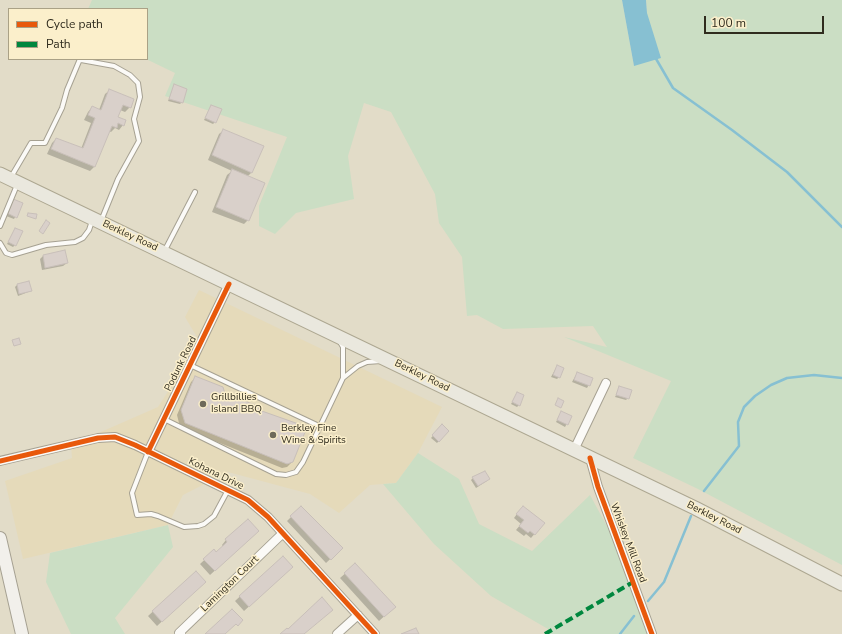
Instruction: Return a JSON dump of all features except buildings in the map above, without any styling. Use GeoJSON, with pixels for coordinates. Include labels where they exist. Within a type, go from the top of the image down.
{"type":"FeatureCollection","features":[{"type":"Feature","properties":{"kind":"main road","name":"Berkley Road"},"geometry":{"type":"LineString","coordinates":[[9,178],[695,508],[842,584]]}},
{"type":"Feature","properties":{"kind":"main road"},"geometry":{"type":"LineString","coordinates":[[0,538],[22,634]]}},
{"type":"Feature","properties":{"kind":"street","name":"Podunk Road"},"geometry":{"type":"LineString","coordinates":[[148,452],[229,284]]}},
{"type":"Feature","properties":{"kind":"street"},"geometry":{"type":"LineString","coordinates":[[574,450],[606,383]]}},
{"type":"Feature","properties":{"kind":"street","name":"Kohana Drive"},"geometry":{"type":"LineString","coordinates":[[0,461],[98,438],[115,437],[148,452],[248,500],[268,517],[375,634]]}},
{"type":"Feature","properties":{"kind":"street","name":"Whiskey Mill Road"},"geometry":{"type":"LineString","coordinates":[[590,458],[598,487],[652,634]]}},
{"type":"Feature","properties":{"kind":"street","name":"Lamington Court"},"geometry":{"type":"LineString","coordinates":[[180,634],[179,633],[282,534]]}},
{"type":"Feature","properties":{"kind":"street"},"geometry":{"type":"LineString","coordinates":[[337,634],[358,615]]}},
{"type":"Feature","properties":{"kind":"lane"},"geometry":{"type":"LineString","coordinates":[[0,226],[9,178],[31,143],[45,143],[62,108],[67,90],[80,60]]}},
{"type":"Feature","properties":{"kind":"lane"},"geometry":{"type":"LineString","coordinates":[[0,243],[6,253],[12,255],[46,245],[75,242],[83,238],[97,221],[139,141],[134,119],[140,97],[138,83],[130,75],[114,66],[85,60]]}},
{"type":"Feature","properties":{"kind":"lane"},"geometry":{"type":"LineString","coordinates":[[164,253],[195,192]]}},
{"type":"Feature","properties":{"kind":"lane"},"geometry":{"type":"LineString","coordinates":[[164,419],[276,474],[286,475],[296,472],[303,462],[343,378],[343,347],[336,335]]}},
{"type":"Feature","properties":{"kind":"lane"},"geometry":{"type":"LineString","coordinates":[[343,378],[358,366],[367,362],[389,360]]}},
{"type":"Feature","properties":{"kind":"lane"},"geometry":{"type":"LineString","coordinates":[[190,365],[320,426]]}},
{"type":"Feature","properties":{"kind":"lane"},"geometry":{"type":"LineString","coordinates":[[148,452],[132,492],[137,515],[158,516],[184,527],[198,526],[204,524],[214,516],[228,490]]}},
{"type":"Feature","properties":{"kind":"shaded area"},"geometry":{"type":"Polygon","coordinates":[[[199,290],[442,407],[418,453],[396,483],[370,485],[339,513],[310,494],[228,472],[183,495],[168,525],[23,559],[5,481],[72,458],[71,445],[158,407],[200,342],[185,317],[199,290]]]}},
{"type":"Feature","properties":{"kind":"green space"},"geometry":{"type":"Polygon","coordinates":[[[92,0],[622,0],[634,66],[647,13],[646,0],[842,0],[842,565],[698,489],[633,458],[671,381],[564,337],[607,347],[593,326],[503,329],[477,315],[467,316],[462,257],[439,223],[435,194],[391,112],[364,103],[348,156],[354,199],[296,213],[275,234],[259,226],[259,206],[287,137],[165,96],[175,73],[148,60],[148,8],[88,8],[92,0]]]}},
{"type":"Feature","properties":{"kind":"green space"},"geometry":{"type":"Polygon","coordinates":[[[418,453],[459,479],[479,524],[532,551],[590,495],[628,565],[649,634],[545,634],[548,629],[491,596],[434,544],[383,484],[396,483],[418,453]]]}},
{"type":"Feature","properties":{"kind":"green space"},"geometry":{"type":"Polygon","coordinates":[[[168,525],[173,547],[115,618],[125,634],[71,634],[46,582],[50,553],[168,525]]]}},
{"type":"Feature","properties":{"kind":"water"},"geometry":{"type":"Polygon","coordinates":[[[622,0],[646,0],[647,13],[661,58],[634,66],[622,0]]]}},
{"type":"Feature","properties":{"kind":"waterway"},"geometry":{"type":"LineString","coordinates":[[655,57],[673,88],[787,172],[842,227]]}},
{"type":"Feature","properties":{"kind":"waterway"},"geometry":{"type":"LineString","coordinates":[[704,491],[739,446],[738,422],[744,407],[755,396],[771,385],[787,378],[814,375],[842,378]]}},
{"type":"Feature","properties":{"kind":"waterway"},"geometry":{"type":"LineString","coordinates":[[648,601],[664,582],[691,516]]}},
{"type":"Feature","properties":{"kind":"waterway"},"geometry":{"type":"LineString","coordinates":[[620,634],[634,616]]}},
{"type":"Feature","properties":{"kind":"marked path"},"geometry":{"type":"LineString","coordinates":[[545,634],[633,582]]}},
{"type":"Feature","properties":{"kind":"cycle path"},"geometry":{"type":"LineString","coordinates":[[148,452],[229,284]]}},
{"type":"Feature","properties":{"kind":"cycle path"},"geometry":{"type":"LineString","coordinates":[[0,461],[98,438],[115,437],[135,445],[248,500],[268,517],[375,634]]}},
{"type":"Feature","properties":{"kind":"cycle path"},"geometry":{"type":"LineString","coordinates":[[590,458],[598,487],[652,634]]}},
{"type":"Feature","properties":{"kind":"place","name":"Grillbillies Island BBQ"},"geometry":{"type":"Point","coordinates":[203,404]}},
{"type":"Feature","properties":{"kind":"place","name":"Berkley Fine Wine & Spirits"},"geometry":{"type":"Point","coordinates":[273,435]}}]}
